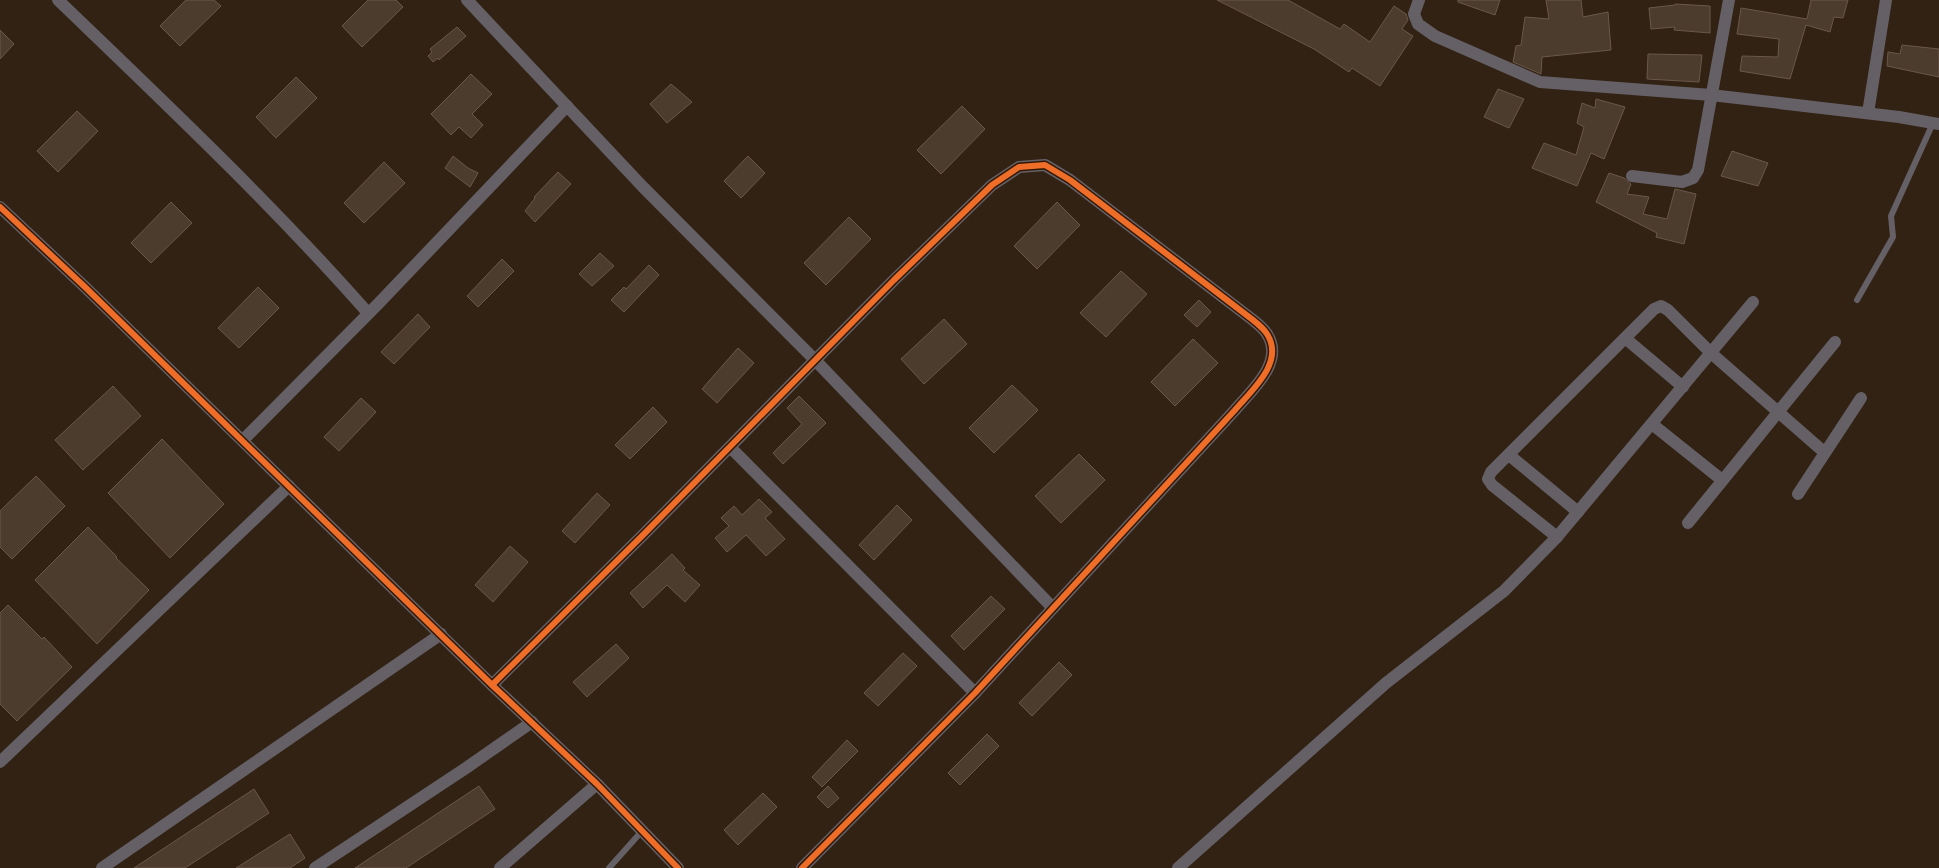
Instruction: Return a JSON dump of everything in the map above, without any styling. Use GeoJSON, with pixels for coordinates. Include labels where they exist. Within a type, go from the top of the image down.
{"type":"FeatureCollection","features":[{"type":"Feature","properties":{"kind":"street"},"geometry":{"type":"LineString","coordinates":[[58,0],[226,164],[331,271],[368,313]]}},
{"type":"Feature","properties":{"kind":"street"},"geometry":{"type":"LineString","coordinates":[[466,0],[643,187],[815,360],[1052,608]]}},
{"type":"Feature","properties":{"kind":"street"},"geometry":{"type":"LineString","coordinates":[[1419,0],[1414,14],[1418,24],[1430,32],[1540,82],[1711,95],[1868,113],[1936,124]]}},
{"type":"Feature","properties":{"kind":"street"},"geometry":{"type":"LineString","coordinates":[[1632,176],[1682,182],[1693,178],[1698,170],[1729,0]]}},
{"type":"Feature","properties":{"kind":"street"},"geometry":{"type":"LineString","coordinates":[[1868,113],[1886,0]]}},
{"type":"Feature","properties":{"kind":"street"},"geometry":{"type":"LineString","coordinates":[[243,440],[567,106]]}},
{"type":"Feature","properties":{"kind":"street"},"geometry":{"type":"LineString","coordinates":[[492,685],[644,534],[894,280],[992,185],[1019,167],[1044,165],[1070,180],[1253,320],[1267,333],[1273,349],[1269,369],[1235,410],[975,693],[802,868]]}},
{"type":"Feature","properties":{"kind":"street"},"geometry":{"type":"LineString","coordinates":[[0,207],[243,440],[492,685],[597,784],[678,868]]}},
{"type":"Feature","properties":{"kind":"street"},"geometry":{"type":"LineString","coordinates":[[1178,868],[1386,683],[1504,590],[1557,537],[1753,302]]}},
{"type":"Feature","properties":{"kind":"street"},"geometry":{"type":"LineString","coordinates":[[1557,537],[1492,485],[1488,478],[1491,472],[1654,309],[1661,306],[1668,310],[1711,352],[1824,452]]}},
{"type":"Feature","properties":{"kind":"street"},"geometry":{"type":"LineString","coordinates":[[1625,338],[1683,387]]}},
{"type":"Feature","properties":{"kind":"street"},"geometry":{"type":"LineString","coordinates":[[1688,523],[1835,342]]}},
{"type":"Feature","properties":{"kind":"street"},"geometry":{"type":"LineString","coordinates":[[1798,494],[1861,398]]}},
{"type":"Feature","properties":{"kind":"street"},"geometry":{"type":"LineString","coordinates":[[1652,424],[1722,480]]}},
{"type":"Feature","properties":{"kind":"street"},"geometry":{"type":"LineString","coordinates":[[730,447],[975,693]]}},
{"type":"Feature","properties":{"kind":"street"},"geometry":{"type":"LineString","coordinates":[[1508,455],[1578,512]]}},
{"type":"Feature","properties":{"kind":"street"},"geometry":{"type":"LineString","coordinates":[[0,762],[289,486]]}},
{"type":"Feature","properties":{"kind":"street"},"geometry":{"type":"LineString","coordinates":[[102,868],[441,634]]}},
{"type":"Feature","properties":{"kind":"street"},"geometry":{"type":"LineString","coordinates":[[315,868],[532,722]]}},
{"type":"Feature","properties":{"kind":"street"},"geometry":{"type":"LineString","coordinates":[[500,868],[597,784]]}},
{"type":"Feature","properties":{"kind":"lane"},"geometry":{"type":"LineString","coordinates":[[1857,300],[1893,237],[1891,216],[1936,124]]}},
{"type":"Feature","properties":{"kind":"lane"},"geometry":{"type":"LineString","coordinates":[[609,868],[642,831]]}},
{"type":"Feature","properties":{"kind":"building"},"geometry":{"type":"Polygon","coordinates":[[[186,0],[214,0],[221,6],[180,46],[160,26],[186,0]]]}},
{"type":"Feature","properties":{"kind":"building"},"geometry":{"type":"Polygon","coordinates":[[[368,0],[396,0],[403,7],[362,47],[342,26],[368,0]]]}},
{"type":"Feature","properties":{"kind":"building"},"geometry":{"type":"Polygon","coordinates":[[[1217,0],[1288,0],[1340,29],[1344,24],[1370,42],[1394,6],[1406,14],[1408,20],[1402,29],[1413,36],[1380,86],[1352,68],[1349,72],[1314,49],[1217,0]]]}},
{"type":"Feature","properties":{"kind":"building"},"geometry":{"type":"Polygon","coordinates":[[[1458,0],[1500,0],[1495,15],[1458,2],[1458,0]]]}},
{"type":"Feature","properties":{"kind":"building"},"geometry":{"type":"Polygon","coordinates":[[[1546,0],[1581,0],[1583,17],[1608,12],[1611,50],[1542,57],[1541,74],[1513,62],[1516,46],[1521,45],[1525,17],[1549,19],[1546,0]]]}},
{"type":"Feature","properties":{"kind":"building"},"geometry":{"type":"Polygon","coordinates":[[[1811,0],[1848,0],[1843,18],[1834,17],[1830,32],[1806,25],[1790,79],[1740,71],[1742,56],[1778,57],[1779,39],[1737,34],[1741,8],[1807,19],[1811,0]]]}},
{"type":"Feature","properties":{"kind":"building"},"geometry":{"type":"Polygon","coordinates":[[[1675,4],[1710,6],[1710,33],[1674,30],[1675,27],[1651,29],[1649,8],[1675,4]]]}},
{"type":"Feature","properties":{"kind":"building"},"geometry":{"type":"Polygon","coordinates":[[[457,27],[466,36],[439,60],[438,58],[433,62],[428,56],[432,52],[430,49],[457,27]]]}},
{"type":"Feature","properties":{"kind":"building"},"geometry":{"type":"Polygon","coordinates":[[[0,30],[14,44],[0,59],[0,30]]]}},
{"type":"Feature","properties":{"kind":"building"},"geometry":{"type":"Polygon","coordinates":[[[1902,45],[1939,49],[1939,77],[1887,66],[1888,52],[1900,54],[1902,45]]]}},
{"type":"Feature","properties":{"kind":"building"},"geometry":{"type":"Polygon","coordinates":[[[1648,54],[1702,55],[1699,82],[1647,79],[1648,54]]]}},
{"type":"Feature","properties":{"kind":"building"},"geometry":{"type":"Polygon","coordinates":[[[471,74],[492,94],[472,114],[483,125],[471,138],[459,127],[451,135],[431,114],[471,74]]]}},
{"type":"Feature","properties":{"kind":"building"},"geometry":{"type":"Polygon","coordinates":[[[296,77],[317,98],[276,138],[256,117],[296,77]]]}},
{"type":"Feature","properties":{"kind":"building"},"geometry":{"type":"Polygon","coordinates":[[[671,84],[692,102],[667,123],[650,104],[671,84]]]}},
{"type":"Feature","properties":{"kind":"building"},"geometry":{"type":"Polygon","coordinates":[[[1498,89],[1524,99],[1509,128],[1484,117],[1498,89]]]}},
{"type":"Feature","properties":{"kind":"building"},"geometry":{"type":"Polygon","coordinates":[[[1596,99],[1625,107],[1604,159],[1591,153],[1577,186],[1532,168],[1544,143],[1576,155],[1584,127],[1577,123],[1582,103],[1595,108],[1596,99]]]}},
{"type":"Feature","properties":{"kind":"building"},"geometry":{"type":"Polygon","coordinates":[[[962,106],[985,129],[941,174],[917,150],[962,106]]]}},
{"type":"Feature","properties":{"kind":"building"},"geometry":{"type":"Polygon","coordinates":[[[77,111],[98,131],[58,172],[37,151],[77,111]]]}},
{"type":"Feature","properties":{"kind":"building"},"geometry":{"type":"Polygon","coordinates":[[[1732,151],[1768,163],[1758,186],[1721,176],[1732,151]]]}},
{"type":"Feature","properties":{"kind":"building"},"geometry":{"type":"Polygon","coordinates":[[[453,156],[478,173],[470,187],[445,168],[453,156]]]}},
{"type":"Feature","properties":{"kind":"building"},"geometry":{"type":"Polygon","coordinates":[[[748,156],[765,173],[741,198],[724,181],[748,156]]]}},
{"type":"Feature","properties":{"kind":"building"},"geometry":{"type":"Polygon","coordinates":[[[384,162],[405,183],[364,223],[344,203],[384,162]]]}},
{"type":"Feature","properties":{"kind":"building"},"geometry":{"type":"Polygon","coordinates":[[[558,172],[571,184],[535,222],[525,211],[534,197],[558,172]]]}},
{"type":"Feature","properties":{"kind":"building"},"geometry":{"type":"Polygon","coordinates":[[[1609,173],[1624,178],[1631,184],[1627,194],[1649,197],[1643,214],[1667,219],[1675,189],[1696,194],[1684,244],[1656,237],[1657,233],[1596,202],[1609,173]]]}},
{"type":"Feature","properties":{"kind":"building"},"geometry":{"type":"Polygon","coordinates":[[[171,202],[192,223],[151,263],[131,243],[171,202]]]}},
{"type":"Feature","properties":{"kind":"building"},"geometry":{"type":"Polygon","coordinates":[[[1057,202],[1080,225],[1037,269],[1014,246],[1057,202]]]}},
{"type":"Feature","properties":{"kind":"building"},"geometry":{"type":"Polygon","coordinates":[[[849,217],[871,239],[826,285],[804,263],[849,217]]]}},
{"type":"Feature","properties":{"kind":"building"},"geometry":{"type":"Polygon","coordinates":[[[600,253],[614,266],[592,286],[579,274],[600,253]]]}},
{"type":"Feature","properties":{"kind":"building"},"geometry":{"type":"Polygon","coordinates":[[[502,259],[514,271],[478,307],[467,296],[502,259]]]}},
{"type":"Feature","properties":{"kind":"building"},"geometry":{"type":"Polygon","coordinates":[[[649,265],[659,275],[624,312],[611,300],[624,287],[626,289],[649,265]]]}},
{"type":"Feature","properties":{"kind":"building"},"geometry":{"type":"Polygon","coordinates":[[[1121,271],[1147,294],[1106,337],[1080,313],[1121,271]]]}},
{"type":"Feature","properties":{"kind":"building"},"geometry":{"type":"Polygon","coordinates":[[[258,287],[279,308],[239,348],[218,328],[258,287]]]}},
{"type":"Feature","properties":{"kind":"building"},"geometry":{"type":"Polygon","coordinates":[[[1199,300],[1211,312],[1197,327],[1184,315],[1199,300]]]}},
{"type":"Feature","properties":{"kind":"building"},"geometry":{"type":"Polygon","coordinates":[[[418,314],[430,327],[394,364],[381,352],[418,314]]]}},
{"type":"Feature","properties":{"kind":"building"},"geometry":{"type":"Polygon","coordinates":[[[944,319],[967,344],[924,384],[901,359],[944,319]]]}},
{"type":"Feature","properties":{"kind":"building"},"geometry":{"type":"Polygon","coordinates":[[[1193,339],[1218,363],[1175,406],[1151,382],[1193,339]]]}},
{"type":"Feature","properties":{"kind":"building"},"geometry":{"type":"Polygon","coordinates":[[[738,348],[754,363],[717,403],[702,389],[738,348]]]}},
{"type":"Feature","properties":{"kind":"building"},"geometry":{"type":"Polygon","coordinates":[[[1012,385],[1038,410],[994,453],[969,428],[1012,385]]]}},
{"type":"Feature","properties":{"kind":"building"},"geometry":{"type":"Polygon","coordinates":[[[113,386],[141,416],[83,470],[55,440],[113,386]]]}},
{"type":"Feature","properties":{"kind":"building"},"geometry":{"type":"Polygon","coordinates":[[[799,396],[826,423],[783,464],[773,453],[802,424],[787,408],[799,396]]]}},
{"type":"Feature","properties":{"kind":"building"},"geometry":{"type":"Polygon","coordinates":[[[361,398],[376,412],[339,451],[324,437],[361,398]]]}},
{"type":"Feature","properties":{"kind":"building"},"geometry":{"type":"Polygon","coordinates":[[[653,407],[667,422],[630,459],[615,445],[653,407]]]}},
{"type":"Feature","properties":{"kind":"building"},"geometry":{"type":"Polygon","coordinates":[[[162,439],[224,504],[170,558],[108,493],[162,439]]]}},
{"type":"Feature","properties":{"kind":"building"},"geometry":{"type":"Polygon","coordinates":[[[1079,454],[1105,480],[1061,523],[1035,496],[1079,454]]]}},
{"type":"Feature","properties":{"kind":"building"},"geometry":{"type":"Polygon","coordinates":[[[36,476],[65,506],[12,559],[0,547],[0,511],[36,476]]]}},
{"type":"Feature","properties":{"kind":"building"},"geometry":{"type":"Polygon","coordinates":[[[597,493],[610,505],[575,543],[562,531],[597,493]]]}},
{"type":"Feature","properties":{"kind":"building"},"geometry":{"type":"Polygon","coordinates":[[[759,499],[772,512],[765,518],[785,539],[766,556],[746,535],[727,552],[715,538],[729,526],[721,518],[734,506],[742,515],[759,499]]]}},
{"type":"Feature","properties":{"kind":"building"},"geometry":{"type":"Polygon","coordinates":[[[897,505],[912,520],[874,560],[859,545],[897,505]]]}},
{"type":"Feature","properties":{"kind":"building"},"geometry":{"type":"Polygon","coordinates":[[[88,527],[149,590],[97,644],[35,580],[88,527]]]}},
{"type":"Feature","properties":{"kind":"building"},"geometry":{"type":"Polygon","coordinates":[[[510,546],[528,562],[493,602],[475,585],[510,546]]]}},
{"type":"Feature","properties":{"kind":"building"},"geometry":{"type":"Polygon","coordinates":[[[672,554],[685,568],[683,570],[700,585],[685,602],[667,585],[643,608],[630,593],[672,554]]]}},
{"type":"Feature","properties":{"kind":"building"},"geometry":{"type":"Polygon","coordinates":[[[991,596],[1005,609],[964,650],[951,636],[991,596]]]}},
{"type":"Feature","properties":{"kind":"building"},"geometry":{"type":"Polygon","coordinates":[[[8,605],[42,639],[44,637],[72,667],[17,721],[0,704],[0,613],[8,605]]]}},
{"type":"Feature","properties":{"kind":"building"},"geometry":{"type":"Polygon","coordinates":[[[616,644],[629,658],[587,697],[573,682],[616,644]]]}},
{"type":"Feature","properties":{"kind":"building"},"geometry":{"type":"Polygon","coordinates":[[[903,653],[917,666],[878,706],[864,693],[903,653]]]}},
{"type":"Feature","properties":{"kind":"building"},"geometry":{"type":"Polygon","coordinates":[[[1059,662],[1072,675],[1032,716],[1019,703],[1059,662]]]}},
{"type":"Feature","properties":{"kind":"building"},"geometry":{"type":"Polygon","coordinates":[[[987,734],[999,746],[960,785],[948,773],[987,734]]]}},
{"type":"Feature","properties":{"kind":"building"},"geometry":{"type":"Polygon","coordinates":[[[847,740],[858,751],[822,787],[812,777],[847,740]]]}},
{"type":"Feature","properties":{"kind":"building"},"geometry":{"type":"Polygon","coordinates":[[[479,786],[495,809],[406,868],[355,868],[479,786]]]}},
{"type":"Feature","properties":{"kind":"building"},"geometry":{"type":"Polygon","coordinates":[[[828,786],[839,798],[828,808],[817,797],[828,786]]]}},
{"type":"Feature","properties":{"kind":"building"},"geometry":{"type":"Polygon","coordinates":[[[254,789],[269,813],[185,868],[134,868],[254,789]]]}},
{"type":"Feature","properties":{"kind":"building"},"geometry":{"type":"Polygon","coordinates":[[[763,793],[777,807],[738,845],[724,830],[763,793]]]}},
{"type":"Feature","properties":{"kind":"building"},"geometry":{"type":"Polygon","coordinates":[[[290,834],[305,858],[290,868],[236,868],[290,834]]]}},
{"type":"Feature","properties":{"kind":"cycle path"},"geometry":{"type":"LineString","coordinates":[[492,685],[644,534],[894,280],[992,185],[1019,167],[1045,165],[1070,180],[1259,325],[1267,334],[1271,344],[1272,355],[1269,365],[1250,394],[975,693],[802,868]]}},
{"type":"Feature","properties":{"kind":"cycle path"},"geometry":{"type":"LineString","coordinates":[[0,207],[86,288],[492,685],[597,784],[678,868]]}}]}
